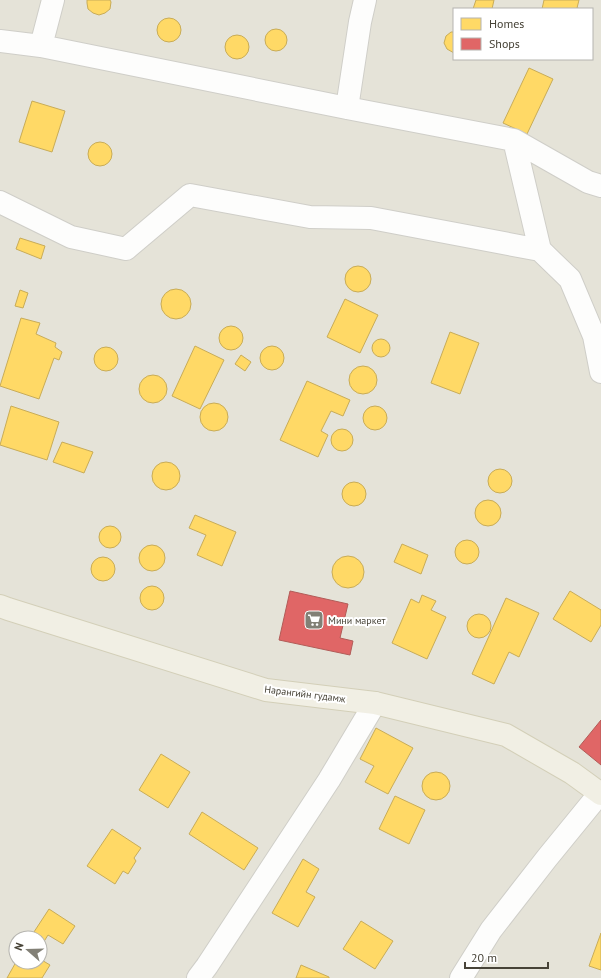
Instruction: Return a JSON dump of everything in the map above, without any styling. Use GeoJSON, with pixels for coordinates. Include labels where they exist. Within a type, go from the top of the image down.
{"type":"FeatureCollection","features":[{"type":"Feature","properties":{"kind":"main road","name":"Нарангийн гудамж"},"geometry":{"type":"LineString","coordinates":[[3,608],[266,690],[375,703],[506,735],[572,773],[600,794]]}},
{"type":"Feature","properties":{"kind":"street"},"geometry":{"type":"LineString","coordinates":[[41,46],[52,0]]}},
{"type":"Feature","properties":{"kind":"street"},"geometry":{"type":"LineString","coordinates":[[347,108],[360,22],[365,0]]}},
{"type":"Feature","properties":{"kind":"street"},"geometry":{"type":"LineString","coordinates":[[0,41],[41,46],[514,140],[588,182],[601,186]]}},
{"type":"Feature","properties":{"kind":"street"},"geometry":{"type":"LineString","coordinates":[[514,140],[540,250],[570,279],[594,336],[601,372]]}},
{"type":"Feature","properties":{"kind":"street"},"geometry":{"type":"LineString","coordinates":[[0,202],[71,237],[126,249],[190,195],[310,217],[371,218],[540,250]]}},
{"type":"Feature","properties":{"kind":"street"},"geometry":{"type":"LineString","coordinates":[[198,978],[324,786],[375,703]]}},
{"type":"Feature","properties":{"kind":"street"},"geometry":{"type":"LineString","coordinates":[[461,978],[491,930],[546,858],[600,794]]}},
{"type":"Feature","properties":{"kind":"shaded area"},"geometry":{"type":"Polygon","coordinates":[[[0,0],[601,0],[601,978],[0,978],[0,0]]]}},
{"type":"Feature","properties":{"kind":"building: Homes"},"geometry":{"type":"Polygon","coordinates":[[[87,0],[110,0],[110,9],[99,15],[93,13],[88,9],[87,0]]]}},
{"type":"Feature","properties":{"kind":"building: Homes"},"geometry":{"type":"Polygon","coordinates":[[[476,0],[494,0],[492,8],[473,8],[476,0]]]}},
{"type":"Feature","properties":{"kind":"building: Homes"},"geometry":{"type":"Polygon","coordinates":[[[544,0],[579,0],[577,8],[542,8],[544,0]]]}},
{"type":"Feature","properties":{"kind":"building: Homes"},"geometry":{"type":"Polygon","coordinates":[[[169,18],[174,19],[180,25],[180,35],[174,41],[169,42],[164,41],[158,35],[157,30],[158,25],[164,19],[169,18]]]}},
{"type":"Feature","properties":{"kind":"building: Homes"},"geometry":{"type":"Polygon","coordinates":[[[276,29],[284,32],[287,40],[284,48],[276,51],[268,48],[265,40],[268,32],[276,29]]]}},
{"type":"Feature","properties":{"kind":"building: Homes"},"geometry":{"type":"Polygon","coordinates":[[[453,32],[453,52],[447,49],[444,43],[446,36],[453,32]]]}},
{"type":"Feature","properties":{"kind":"building: Homes"},"geometry":{"type":"Polygon","coordinates":[[[237,35],[245,39],[249,47],[245,55],[237,59],[229,55],[225,47],[229,39],[237,35]]]}},
{"type":"Feature","properties":{"kind":"building: Homes"},"geometry":{"type":"Polygon","coordinates":[[[529,68],[553,79],[527,134],[503,123],[529,68]]]}},
{"type":"Feature","properties":{"kind":"building: Homes"},"geometry":{"type":"Polygon","coordinates":[[[32,101],[65,111],[52,152],[19,142],[32,101]]]}},
{"type":"Feature","properties":{"kind":"building: Homes"},"geometry":{"type":"Polygon","coordinates":[[[100,142],[108,146],[112,154],[108,162],[100,166],[92,162],[88,154],[92,146],[100,142]]]}},
{"type":"Feature","properties":{"kind":"building: Homes"},"geometry":{"type":"Polygon","coordinates":[[[20,238],[45,246],[41,259],[16,249],[20,238]]]}},
{"type":"Feature","properties":{"kind":"building: Homes"},"geometry":{"type":"Polygon","coordinates":[[[358,266],[367,270],[371,279],[367,288],[358,292],[349,288],[345,279],[349,270],[358,266]]]}},
{"type":"Feature","properties":{"kind":"building: Homes"},"geometry":{"type":"Polygon","coordinates":[[[176,289],[186,294],[191,304],[186,314],[176,319],[166,314],[161,304],[166,294],[176,289]]]}},
{"type":"Feature","properties":{"kind":"building: Homes"},"geometry":{"type":"Polygon","coordinates":[[[20,290],[28,293],[23,308],[15,306],[20,290]]]}},
{"type":"Feature","properties":{"kind":"building: Homes"},"geometry":{"type":"Polygon","coordinates":[[[345,299],[378,315],[360,353],[327,337],[345,299]]]}},
{"type":"Feature","properties":{"kind":"building: Homes"},"geometry":{"type":"Polygon","coordinates":[[[21,318],[40,323],[36,334],[56,343],[55,347],[62,352],[59,360],[54,358],[39,399],[0,386],[21,318]]]}},
{"type":"Feature","properties":{"kind":"building: Homes"},"geometry":{"type":"Polygon","coordinates":[[[231,326],[236,327],[242,333],[242,343],[236,349],[231,350],[226,349],[220,343],[219,338],[220,333],[226,327],[231,326]]]}},
{"type":"Feature","properties":{"kind":"building: Homes"},"geometry":{"type":"Polygon","coordinates":[[[450,332],[479,343],[460,394],[431,383],[450,332]]]}},
{"type":"Feature","properties":{"kind":"building: Homes"},"geometry":{"type":"Polygon","coordinates":[[[377,339],[385,339],[390,344],[388,355],[385,357],[377,357],[372,352],[372,344],[377,339]]]}},
{"type":"Feature","properties":{"kind":"building: Homes"},"geometry":{"type":"Polygon","coordinates":[[[195,346],[224,360],[200,409],[172,396],[195,346]]]}},
{"type":"Feature","properties":{"kind":"building: Homes"},"geometry":{"type":"Polygon","coordinates":[[[272,346],[277,347],[283,353],[283,363],[277,369],[272,370],[267,369],[261,363],[260,358],[261,353],[267,347],[272,346]]]}},
{"type":"Feature","properties":{"kind":"building: Homes"},"geometry":{"type":"Polygon","coordinates":[[[106,347],[115,350],[118,359],[115,368],[106,371],[97,368],[94,359],[97,350],[106,347]]]}},
{"type":"Feature","properties":{"kind":"building: Homes"},"geometry":{"type":"Polygon","coordinates":[[[241,355],[251,362],[245,371],[235,364],[241,355]]]}},
{"type":"Feature","properties":{"kind":"building: Homes"},"geometry":{"type":"Polygon","coordinates":[[[363,366],[373,370],[377,380],[373,390],[363,394],[353,390],[349,380],[353,370],[363,366]]]}},
{"type":"Feature","properties":{"kind":"building: Homes"},"geometry":{"type":"Polygon","coordinates":[[[153,375],[163,379],[167,389],[163,399],[153,403],[143,399],[139,389],[143,379],[153,375]]]}},
{"type":"Feature","properties":{"kind":"building: Homes"},"geometry":{"type":"Polygon","coordinates":[[[307,381],[350,400],[343,416],[331,411],[321,431],[328,435],[318,457],[280,440],[307,381]]]}},
{"type":"Feature","properties":{"kind":"building: Homes"},"geometry":{"type":"Polygon","coordinates":[[[214,403],[224,407],[228,417],[224,427],[214,431],[204,427],[200,417],[204,407],[214,403]]]}},
{"type":"Feature","properties":{"kind":"building: Homes"},"geometry":{"type":"Polygon","coordinates":[[[11,406],[59,422],[47,460],[0,445],[11,406]]]}},
{"type":"Feature","properties":{"kind":"building: Homes"},"geometry":{"type":"Polygon","coordinates":[[[375,406],[384,409],[387,418],[384,427],[375,430],[366,427],[363,418],[366,409],[375,406]]]}},
{"type":"Feature","properties":{"kind":"building: Homes"},"geometry":{"type":"Polygon","coordinates":[[[338,429],[346,429],[353,436],[353,444],[346,451],[338,451],[331,444],[331,436],[338,429]]]}},
{"type":"Feature","properties":{"kind":"building: Homes"},"geometry":{"type":"Polygon","coordinates":[[[62,442],[93,452],[84,473],[53,462],[62,442]]]}},
{"type":"Feature","properties":{"kind":"building: Homes"},"geometry":{"type":"Polygon","coordinates":[[[166,462],[176,466],[180,476],[176,486],[166,490],[156,486],[152,476],[156,466],[166,462]]]}},
{"type":"Feature","properties":{"kind":"building: Homes"},"geometry":{"type":"Polygon","coordinates":[[[500,469],[508,473],[512,481],[508,489],[500,493],[492,489],[488,481],[492,473],[500,469]]]}},
{"type":"Feature","properties":{"kind":"building: Homes"},"geometry":{"type":"Polygon","coordinates":[[[354,482],[363,485],[366,494],[363,503],[354,506],[345,503],[342,494],[345,485],[354,482]]]}},
{"type":"Feature","properties":{"kind":"building: Homes"},"geometry":{"type":"Polygon","coordinates":[[[488,500],[497,504],[501,513],[497,522],[488,526],[479,522],[475,513],[479,504],[488,500]]]}},
{"type":"Feature","properties":{"kind":"building: Homes"},"geometry":{"type":"Polygon","coordinates":[[[195,515],[236,532],[222,566],[197,555],[206,535],[189,528],[195,515]]]}},
{"type":"Feature","properties":{"kind":"building: Homes"},"geometry":{"type":"Polygon","coordinates":[[[106,526],[114,526],[121,533],[121,541],[114,548],[106,548],[99,541],[99,533],[106,526]]]}},
{"type":"Feature","properties":{"kind":"building: Homes"},"geometry":{"type":"Polygon","coordinates":[[[467,540],[476,543],[479,552],[476,561],[467,564],[458,561],[455,552],[458,543],[467,540]]]}},
{"type":"Feature","properties":{"kind":"building: Homes"},"geometry":{"type":"Polygon","coordinates":[[[402,544],[428,555],[421,574],[394,562],[402,544]]]}},
{"type":"Feature","properties":{"kind":"building: Homes"},"geometry":{"type":"Polygon","coordinates":[[[152,545],[161,549],[165,558],[161,567],[152,571],[143,567],[139,558],[143,549],[152,545]]]}},
{"type":"Feature","properties":{"kind":"building: Homes"},"geometry":{"type":"Polygon","coordinates":[[[345,556],[351,556],[361,563],[364,572],[363,578],[357,585],[351,588],[345,588],[335,581],[332,575],[332,569],[339,559],[345,556]]]}},
{"type":"Feature","properties":{"kind":"building: Homes"},"geometry":{"type":"Polygon","coordinates":[[[103,557],[111,561],[115,569],[111,577],[103,581],[95,577],[91,569],[95,561],[103,557]]]}},
{"type":"Feature","properties":{"kind":"building: Homes"},"geometry":{"type":"Polygon","coordinates":[[[152,586],[157,587],[163,593],[163,603],[157,609],[152,610],[147,609],[141,603],[140,598],[141,593],[147,587],[152,586]]]}},
{"type":"Feature","properties":{"kind":"building: Homes"},"geometry":{"type":"Polygon","coordinates":[[[570,591],[601,610],[601,625],[591,642],[553,619],[570,591]]]}},
{"type":"Feature","properties":{"kind":"building: Homes"},"geometry":{"type":"Polygon","coordinates":[[[422,595],[436,601],[431,610],[446,617],[427,659],[392,643],[411,599],[419,603],[422,595]]]}},
{"type":"Feature","properties":{"kind":"building: Homes"},"geometry":{"type":"Polygon","coordinates":[[[506,598],[539,613],[519,657],[509,652],[494,684],[472,674],[506,598]]]}},
{"type":"Feature","properties":{"kind":"building: Homes"},"geometry":{"type":"Polygon","coordinates":[[[479,614],[488,617],[491,626],[488,635],[479,638],[470,635],[467,626],[470,617],[479,614]]]}},
{"type":"Feature","properties":{"kind":"building: Homes"},"geometry":{"type":"Polygon","coordinates":[[[376,728],[413,748],[388,794],[365,782],[374,766],[360,759],[376,728]]]}},
{"type":"Feature","properties":{"kind":"building: Homes"},"geometry":{"type":"Polygon","coordinates":[[[161,754],[190,772],[168,808],[139,790],[161,754]]]}},
{"type":"Feature","properties":{"kind":"building: Homes"},"geometry":{"type":"Polygon","coordinates":[[[436,772],[446,776],[450,786],[446,796],[436,800],[426,796],[422,786],[426,776],[436,772]]]}},
{"type":"Feature","properties":{"kind":"building: Homes"},"geometry":{"type":"Polygon","coordinates":[[[395,796],[425,810],[409,844],[379,829],[395,796]]]}},
{"type":"Feature","properties":{"kind":"building: Homes"},"geometry":{"type":"Polygon","coordinates":[[[202,812],[258,848],[244,870],[189,834],[202,812]]]}},
{"type":"Feature","properties":{"kind":"building: Homes"},"geometry":{"type":"Polygon","coordinates":[[[112,829],[141,848],[134,858],[136,861],[128,874],[123,871],[115,884],[87,866],[112,829]]]}},
{"type":"Feature","properties":{"kind":"building: Homes"},"geometry":{"type":"Polygon","coordinates":[[[303,859],[319,869],[306,892],[315,897],[298,927],[272,913],[303,859]]]}},
{"type":"Feature","properties":{"kind":"building: Homes"},"geometry":{"type":"Polygon","coordinates":[[[49,909],[75,926],[63,944],[48,935],[48,930],[35,930],[49,909]]]}},
{"type":"Feature","properties":{"kind":"building: Homes"},"geometry":{"type":"Polygon","coordinates":[[[361,921],[393,941],[375,969],[343,949],[361,921]]]}},
{"type":"Feature","properties":{"kind":"building: Homes"},"geometry":{"type":"Polygon","coordinates":[[[601,933],[601,970],[589,966],[601,933]]]}},
{"type":"Feature","properties":{"kind":"building: Homes"},"geometry":{"type":"Polygon","coordinates":[[[301,965],[329,977],[329,978],[296,978],[301,965]]]}},
{"type":"Feature","properties":{"kind":"building: Homes"},"geometry":{"type":"Polygon","coordinates":[[[12,970],[47,970],[42,978],[7,978],[12,970]]]}},
{"type":"Feature","properties":{"kind":"building: Shops"},"geometry":{"type":"Polygon","coordinates":[[[290,591],[348,604],[340,638],[353,641],[350,655],[279,640],[290,591]]]}},
{"type":"Feature","properties":{"kind":"building: Shops"},"geometry":{"type":"Polygon","coordinates":[[[601,720],[601,765],[579,747],[601,720]]]}},
{"type":"Feature","properties":{"kind":"place","name":"Мини маркет"},"geometry":{"type":"Point","coordinates":[314,620]}}]}
